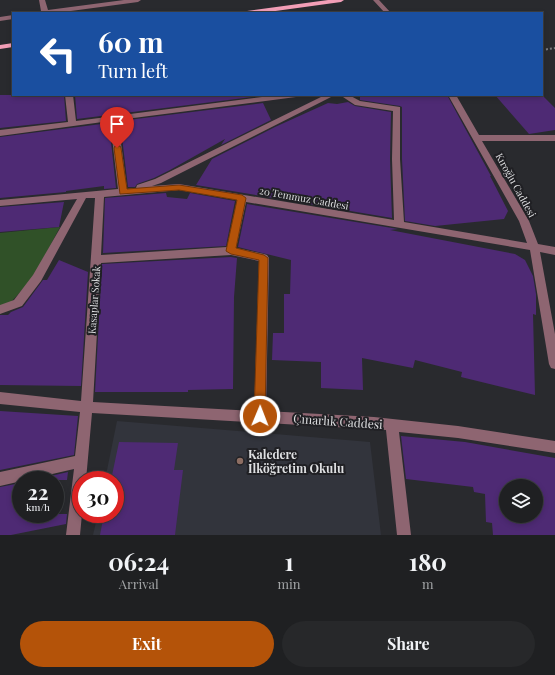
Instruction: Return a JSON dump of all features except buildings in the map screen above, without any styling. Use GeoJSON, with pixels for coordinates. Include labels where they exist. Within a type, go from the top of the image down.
{"type":"FeatureCollection","features":[{"type":"Feature","properties":{"kind":"main road"},"geometry":{"type":"LineString","coordinates":[[262,12],[340,0]]}},
{"type":"Feature","properties":{"kind":"main road"},"geometry":{"type":"LineString","coordinates":[[0,47],[12,45]]}},
{"type":"Feature","properties":{"kind":"street"},"geometry":{"type":"LineString","coordinates":[[42,0],[44,12]]}},
{"type":"Feature","properties":{"kind":"street"},"geometry":{"type":"LineString","coordinates":[[51,12],[138,0]]}},
{"type":"Feature","properties":{"kind":"street"},"geometry":{"type":"LineString","coordinates":[[376,0],[387,12]]}},
{"type":"Feature","properties":{"kind":"street"},"geometry":{"type":"LineString","coordinates":[[0,19],[12,17]]}},
{"type":"Feature","properties":{"kind":"street"},"geometry":{"type":"LineString","coordinates":[[69,96],[72,124]]}},
{"type":"Feature","properties":{"kind":"street"},"geometry":{"type":"LineString","coordinates":[[0,133],[288,96]]}},
{"type":"Feature","properties":{"kind":"street"},"geometry":{"type":"LineString","coordinates":[[114,119],[123,192],[158,181],[329,96]]}},
{"type":"Feature","properties":{"kind":"street"},"geometry":{"type":"LineString","coordinates":[[346,96],[358,103],[397,109],[396,159],[399,225]]}},
{"type":"Feature","properties":{"kind":"street","name":"Kıroğlu Caddesi"},"geometry":{"type":"LineString","coordinates":[[453,96],[524,221],[534,248],[555,364]]}},
{"type":"Feature","properties":{"kind":"street"},"geometry":{"type":"LineString","coordinates":[[476,138],[555,138]]}},
{"type":"Feature","properties":{"kind":"street","name":"20 Temmuz Caddesi"},"geometry":{"type":"LineString","coordinates":[[0,203],[179,187],[555,251]]}},
{"type":"Feature","properties":{"kind":"street","name":"Kasaplar Sokak"},"geometry":{"type":"LineString","coordinates":[[73,535],[87,407],[100,194]]}},
{"type":"Feature","properties":{"kind":"street"},"geometry":{"type":"LineString","coordinates":[[0,310],[18,303],[37,278],[82,196]]}},
{"type":"Feature","properties":{"kind":"street"},"geometry":{"type":"LineString","coordinates":[[231,251],[242,198]]}},
{"type":"Feature","properties":{"kind":"street"},"geometry":{"type":"LineString","coordinates":[[96,259],[231,251],[264,258],[260,416]]}},
{"type":"Feature","properties":{"kind":"street","name":"Çınarlık Caddesi"},"geometry":{"type":"LineString","coordinates":[[0,398],[87,407],[260,416],[392,425],[458,432],[555,447]]}},
{"type":"Feature","properties":{"kind":"street"},"geometry":{"type":"LineString","coordinates":[[392,425],[404,535]]}},
{"type":"Feature","properties":{"kind":"street"},"geometry":{"type":"LineString","coordinates":[[0,479],[81,461]]}},
{"type":"Feature","properties":{"kind":"path"},"geometry":{"type":"LineString","coordinates":[[543,50],[555,48]]}},
{"type":"Feature","properties":{"kind":"shaded area","name":"Kaledere İlköğretim Okulu"},"geometry":{"type":"Polygon","coordinates":[[[117,421],[370,442],[381,535],[93,535],[96,523],[124,523],[124,471],[107,471],[117,421]]]}},
{"type":"Feature","properties":{"kind":"green space"},"geometry":{"type":"Polygon","coordinates":[[[60,227],[33,278],[0,314],[0,233],[60,227]]]}},
{"type":"Feature","properties":{"kind":"place","name":"Kaledere İlköğretim Okulu"},"geometry":{"type":"Point","coordinates":[240,461]}},
{"type":"Feature","properties":{"kind":"route"},"geometry":{"type":"LineString","coordinates":[[117,148],[123,192],[179,187],[242,198],[231,251],[264,258],[260,416]]}}]}
